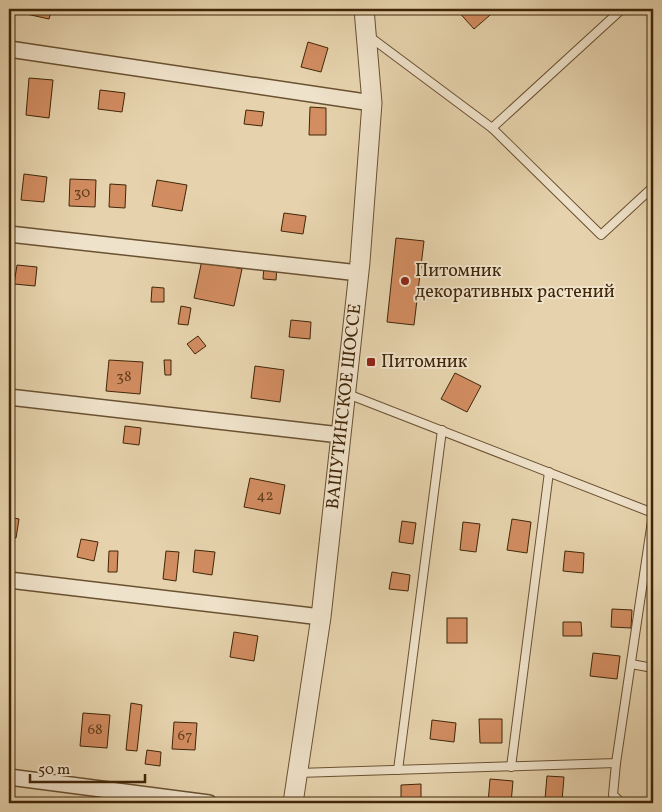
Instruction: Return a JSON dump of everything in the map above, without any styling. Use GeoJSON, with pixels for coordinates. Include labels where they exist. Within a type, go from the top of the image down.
{"type":"FeatureCollection","features":[{"type":"Feature","properties":{"kind":"street","name":"ВАШУТИНСКОЕ ШОССЕ"},"geometry":{"type":"LineString","coordinates":[[293,803],[321,617],[359,273],[372,103],[364,9]]}},
{"type":"Feature","properties":{"kind":"street"},"geometry":{"type":"LineString","coordinates":[[9,49],[372,103]]}},
{"type":"Feature","properties":{"kind":"street"},"geometry":{"type":"LineString","coordinates":[[9,234],[359,273]]}},
{"type":"Feature","properties":{"kind":"street"},"geometry":{"type":"LineString","coordinates":[[9,397],[340,435]]}},
{"type":"Feature","properties":{"kind":"street"},"geometry":{"type":"LineString","coordinates":[[9,580],[321,617]]}},
{"type":"Feature","properties":{"kind":"street"},"geometry":{"type":"LineString","coordinates":[[9,777],[209,803]]}},
{"type":"Feature","properties":{"kind":"lane"},"geometry":{"type":"LineString","coordinates":[[492,128],[622,9]]}},
{"type":"Feature","properties":{"kind":"lane"},"geometry":{"type":"LineString","coordinates":[[366,35],[492,128],[601,235],[653,187]]}},
{"type":"Feature","properties":{"kind":"lane"},"geometry":{"type":"LineString","coordinates":[[345,393],[653,513],[616,763],[613,795],[622,803]]}},
{"type":"Feature","properties":{"kind":"lane"},"geometry":{"type":"LineString","coordinates":[[398,770],[442,430]]}},
{"type":"Feature","properties":{"kind":"lane"},"geometry":{"type":"LineString","coordinates":[[511,766],[549,472]]}},
{"type":"Feature","properties":{"kind":"lane"},"geometry":{"type":"LineString","coordinates":[[631,664],[653,668]]}},
{"type":"Feature","properties":{"kind":"lane"},"geometry":{"type":"LineString","coordinates":[[296,773],[616,763]]}},
{"type":"Feature","properties":{"kind":"building"},"geometry":{"type":"Polygon","coordinates":[[[23,9],[52,9],[49,19],[22,13],[23,9]]]}},
{"type":"Feature","properties":{"kind":"building"},"geometry":{"type":"Polygon","coordinates":[[[144,9],[166,9],[166,12],[144,11],[144,9]]]}},
{"type":"Feature","properties":{"kind":"building"},"geometry":{"type":"Polygon","coordinates":[[[456,9],[497,9],[474,29],[456,9]]]}},
{"type":"Feature","properties":{"kind":"building"},"geometry":{"type":"Polygon","coordinates":[[[308,42],[328,48],[321,72],[301,67],[308,42]]]}},
{"type":"Feature","properties":{"kind":"building"},"geometry":{"type":"Polygon","coordinates":[[[29,78],[53,80],[49,118],[26,115],[29,78]]]}},
{"type":"Feature","properties":{"kind":"building"},"geometry":{"type":"Polygon","coordinates":[[[100,90],[125,93],[122,112],[98,109],[100,90]]]}},
{"type":"Feature","properties":{"kind":"building"},"geometry":{"type":"Polygon","coordinates":[[[310,107],[326,108],[326,135],[309,135],[310,107]]]}},
{"type":"Feature","properties":{"kind":"building"},"geometry":{"type":"Polygon","coordinates":[[[246,110],[264,112],[262,126],[244,124],[246,110]]]}},
{"type":"Feature","properties":{"kind":"building"},"geometry":{"type":"Polygon","coordinates":[[[24,174],[47,177],[44,202],[21,200],[24,174]]]}},
{"type":"Feature","properties":{"kind":"building"},"geometry":{"type":"Polygon","coordinates":[[[70,179],[96,180],[95,207],[69,206],[70,179]]]}},
{"type":"Feature","properties":{"kind":"building"},"geometry":{"type":"Polygon","coordinates":[[[157,180],[187,185],[182,211],[152,206],[157,180]]]}},
{"type":"Feature","properties":{"kind":"building"},"geometry":{"type":"Polygon","coordinates":[[[110,184],[126,185],[125,208],[109,207],[110,184]]]}},
{"type":"Feature","properties":{"kind":"building"},"geometry":{"type":"Polygon","coordinates":[[[284,213],[306,216],[303,234],[281,231],[284,213]]]}},
{"type":"Feature","properties":{"kind":"building","name":"Питомник декоративных растений"},"geometry":{"type":"Polygon","coordinates":[[[396,238],[424,241],[414,325],[387,322],[396,238]]]}},
{"type":"Feature","properties":{"kind":"building"},"geometry":{"type":"Polygon","coordinates":[[[202,260],[242,269],[234,306],[194,298],[202,260]]]}},
{"type":"Feature","properties":{"kind":"building"},"geometry":{"type":"Polygon","coordinates":[[[17,265],[37,267],[35,286],[14,284],[17,265]]]}},
{"type":"Feature","properties":{"kind":"building"},"geometry":{"type":"Polygon","coordinates":[[[264,266],[277,267],[276,280],[263,279],[264,266]]]}},
{"type":"Feature","properties":{"kind":"building"},"geometry":{"type":"Polygon","coordinates":[[[152,287],[164,288],[164,302],[151,302],[152,287]]]}},
{"type":"Feature","properties":{"kind":"building"},"geometry":{"type":"Polygon","coordinates":[[[181,306],[191,308],[188,325],[178,324],[181,306]]]}},
{"type":"Feature","properties":{"kind":"building"},"geometry":{"type":"Polygon","coordinates":[[[291,320],[311,322],[310,339],[289,337],[291,320]]]}},
{"type":"Feature","properties":{"kind":"building"},"geometry":{"type":"Polygon","coordinates":[[[198,336],[206,346],[195,354],[187,344],[198,336]]]}},
{"type":"Feature","properties":{"kind":"building"},"geometry":{"type":"Polygon","coordinates":[[[109,360],[143,362],[140,394],[106,391],[109,360]]]}},
{"type":"Feature","properties":{"kind":"building"},"geometry":{"type":"Polygon","coordinates":[[[164,360],[171,360],[171,375],[165,375],[164,360]]]}},
{"type":"Feature","properties":{"kind":"building"},"geometry":{"type":"Polygon","coordinates":[[[255,366],[284,370],[280,402],[251,398],[255,366]]]}},
{"type":"Feature","properties":{"kind":"building"},"geometry":{"type":"Polygon","coordinates":[[[455,373],[481,386],[467,412],[441,399],[455,373]]]}},
{"type":"Feature","properties":{"kind":"building"},"geometry":{"type":"Polygon","coordinates":[[[9,421],[13,422],[9,459],[9,421]]]}},
{"type":"Feature","properties":{"kind":"building"},"geometry":{"type":"Polygon","coordinates":[[[125,426],[141,428],[139,445],[123,443],[125,426]]]}},
{"type":"Feature","properties":{"kind":"building"},"geometry":{"type":"Polygon","coordinates":[[[250,478],[285,485],[280,514],[244,507],[250,478]]]}},
{"type":"Feature","properties":{"kind":"building"},"geometry":{"type":"Polygon","coordinates":[[[9,517],[19,519],[16,538],[9,536],[9,517]]]}},
{"type":"Feature","properties":{"kind":"building"},"geometry":{"type":"Polygon","coordinates":[[[512,519],[531,522],[527,553],[507,550],[512,519]]]}},
{"type":"Feature","properties":{"kind":"building"},"geometry":{"type":"Polygon","coordinates":[[[402,521],[416,523],[413,544],[399,542],[402,521]]]}},
{"type":"Feature","properties":{"kind":"building"},"geometry":{"type":"Polygon","coordinates":[[[463,522],[480,524],[476,552],[460,550],[463,522]]]}},
{"type":"Feature","properties":{"kind":"building"},"geometry":{"type":"Polygon","coordinates":[[[81,539],[98,542],[94,561],[77,557],[81,539]]]}},
{"type":"Feature","properties":{"kind":"building"},"geometry":{"type":"Polygon","coordinates":[[[195,550],[215,552],[212,575],[193,572],[195,550]]]}},
{"type":"Feature","properties":{"kind":"building"},"geometry":{"type":"Polygon","coordinates":[[[109,551],[118,551],[117,572],[108,572],[109,551]]]}},
{"type":"Feature","properties":{"kind":"building"},"geometry":{"type":"Polygon","coordinates":[[[166,551],[179,552],[176,581],[163,579],[166,551]]]}},
{"type":"Feature","properties":{"kind":"building"},"geometry":{"type":"Polygon","coordinates":[[[565,551],[584,553],[583,573],[563,571],[565,551]]]}},
{"type":"Feature","properties":{"kind":"building"},"geometry":{"type":"Polygon","coordinates":[[[392,572],[410,575],[408,591],[389,589],[392,572]]]}},
{"type":"Feature","properties":{"kind":"building"},"geometry":{"type":"Polygon","coordinates":[[[612,609],[632,610],[631,628],[611,627],[612,609]]]}},
{"type":"Feature","properties":{"kind":"building"},"geometry":{"type":"Polygon","coordinates":[[[447,618],[467,618],[467,643],[447,643],[447,618]]]}},
{"type":"Feature","properties":{"kind":"building"},"geometry":{"type":"Polygon","coordinates":[[[563,622],[581,622],[582,636],[563,636],[563,622]]]}},
{"type":"Feature","properties":{"kind":"building"},"geometry":{"type":"Polygon","coordinates":[[[234,632],[258,636],[254,661],[230,657],[234,632]]]}},
{"type":"Feature","properties":{"kind":"building"},"geometry":{"type":"Polygon","coordinates":[[[593,653],[620,656],[617,679],[590,676],[593,653]]]}},
{"type":"Feature","properties":{"kind":"building"},"geometry":{"type":"Polygon","coordinates":[[[9,677],[13,678],[9,707],[9,677]]]}},
{"type":"Feature","properties":{"kind":"building"},"geometry":{"type":"Polygon","coordinates":[[[131,703],[142,705],[137,751],[126,750],[131,703]]]}},
{"type":"Feature","properties":{"kind":"building"},"geometry":{"type":"Polygon","coordinates":[[[83,713],[110,715],[107,748],[80,746],[83,713]]]}},
{"type":"Feature","properties":{"kind":"building"},"geometry":{"type":"Polygon","coordinates":[[[479,719],[502,719],[502,743],[480,743],[479,719]]]}},
{"type":"Feature","properties":{"kind":"building"},"geometry":{"type":"Polygon","coordinates":[[[432,720],[456,723],[454,742],[430,739],[432,720]]]}},
{"type":"Feature","properties":{"kind":"building"},"geometry":{"type":"Polygon","coordinates":[[[174,722],[197,723],[195,750],[172,749],[174,722]]]}},
{"type":"Feature","properties":{"kind":"building"},"geometry":{"type":"Polygon","coordinates":[[[147,750],[161,752],[160,766],[145,764],[147,750]]]}},
{"type":"Feature","properties":{"kind":"building"},"geometry":{"type":"Polygon","coordinates":[[[547,776],[564,777],[562,801],[545,799],[547,776]]]}},
{"type":"Feature","properties":{"kind":"building"},"geometry":{"type":"Polygon","coordinates":[[[490,779],[513,781],[511,803],[488,803],[490,779]]]}},
{"type":"Feature","properties":{"kind":"building"},"geometry":{"type":"Polygon","coordinates":[[[421,784],[421,803],[401,803],[401,785],[421,784]]]}},
{"type":"Feature","properties":{"kind":"place","name":"Питомник декоративных растений"},"geometry":{"type":"Point","coordinates":[405,281]}},
{"type":"Feature","properties":{"kind":"place","name":"Питомник"},"geometry":{"type":"Point","coordinates":[371,362]}}]}
